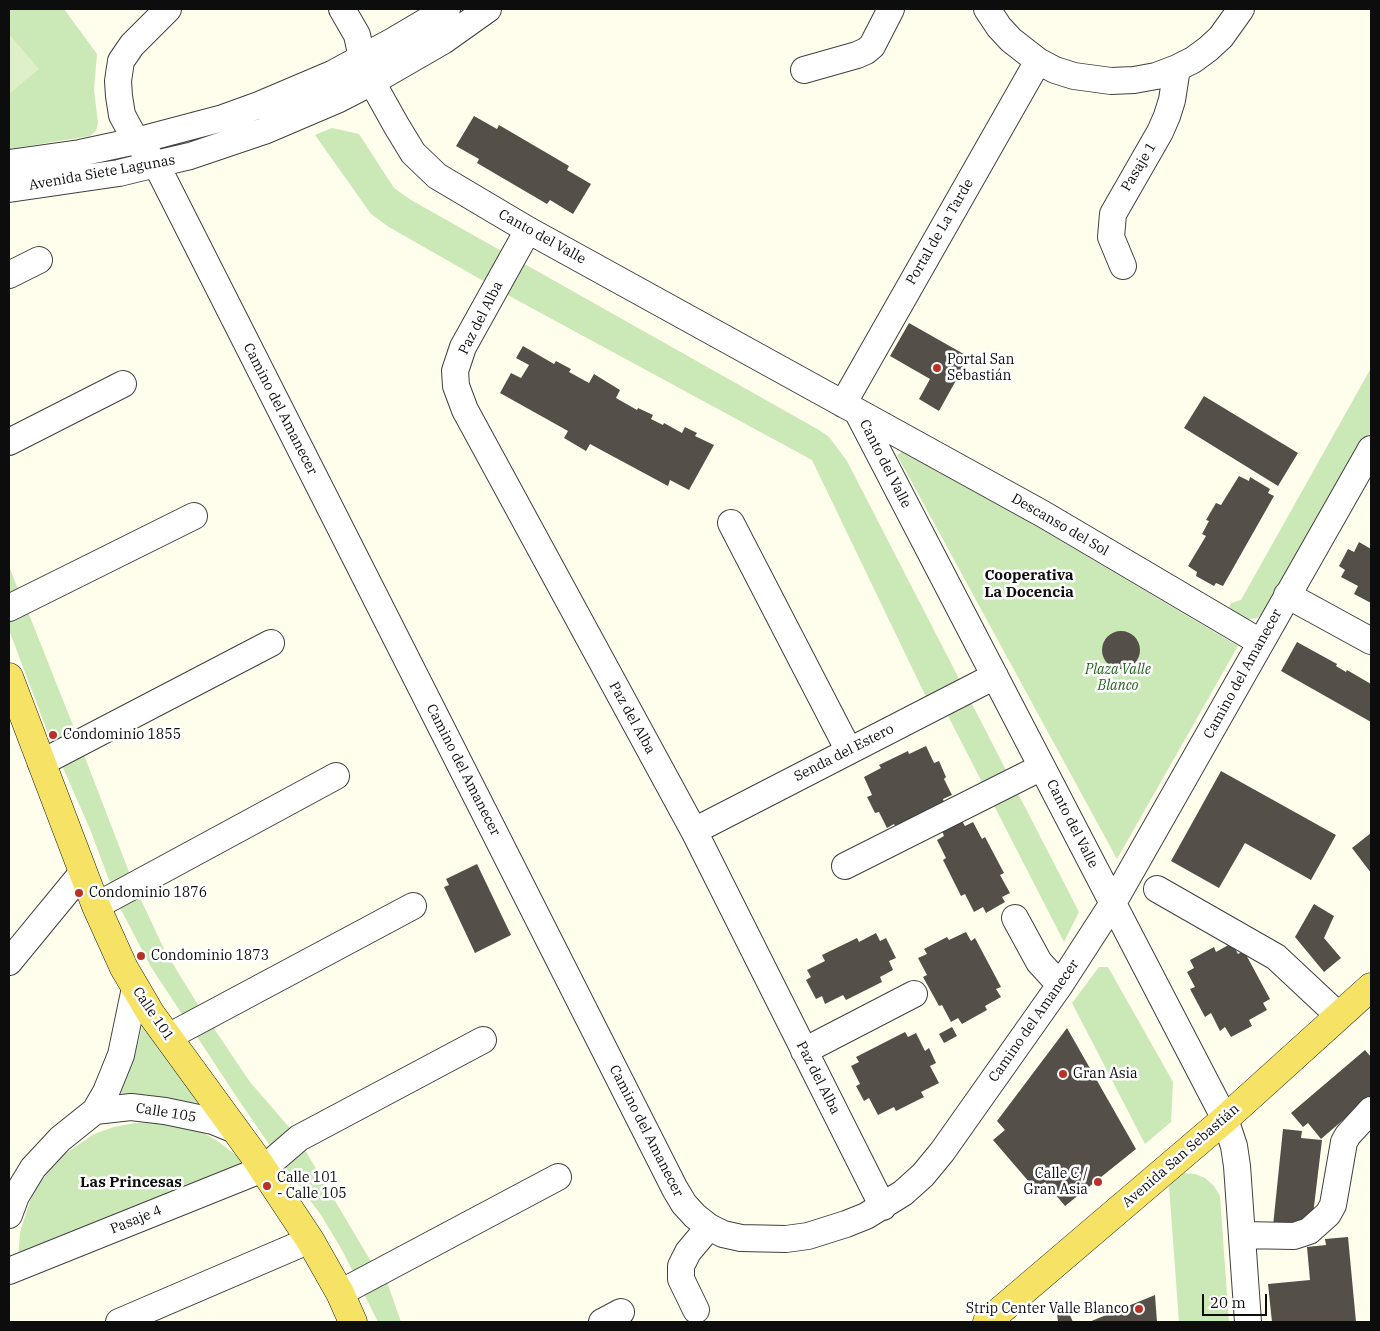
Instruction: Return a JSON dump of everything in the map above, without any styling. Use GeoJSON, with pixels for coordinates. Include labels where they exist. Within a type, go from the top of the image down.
{"type":"FeatureCollection","features":[{"type":"Feature","properties":{"kind":"main road","name":"Calle 101"},"geometry":{"type":"LineString","coordinates":[[9,677],[14,715],[41,764],[114,949],[135,988],[168,1037],[263,1169],[310,1240],[340,1293],[353,1322]]}},
{"type":"Feature","properties":{"kind":"main road","name":"Avenida San Sebastián"},"geometry":{"type":"LineString","coordinates":[[987,1322],[1225,1118],[1371,987]]}},
{"type":"Feature","properties":{"kind":"street","name":"Camino del Amanecer"},"geometry":{"type":"LineString","coordinates":[[168,9],[132,45],[121,61],[118,80],[122,115],[136,141],[156,164],[675,1189],[684,1204],[695,1216],[708,1227],[723,1234],[741,1238],[786,1239],[808,1236],[837,1228],[866,1216],[883,1206],[923,1175],[942,1152],[1060,985],[1113,903],[1371,450]]}},
{"type":"Feature","properties":{"kind":"street","name":"Canto del Valle"},"geometry":{"type":"LineString","coordinates":[[342,9],[357,35],[362,58],[372,82],[404,140],[424,165],[437,176],[528,230],[851,408],[995,676],[1225,1118],[1236,1156],[1248,1322]]}},
{"type":"Feature","properties":{"kind":"street","name":"Avenida Siete Lagunas"},"geometry":{"type":"LineString","coordinates":[[9,163],[80,153],[136,141],[223,118],[305,86],[362,58],[447,9]]}},
{"type":"Feature","properties":{"kind":"street","name":"Avenida Siete Lagunas"},"geometry":{"type":"LineString","coordinates":[[9,189],[119,173],[190,156],[264,131],[339,99],[372,82],[443,41],[488,9]]}},
{"type":"Feature","properties":{"kind":"street"},"geometry":{"type":"LineString","coordinates":[[804,70],[866,51],[872,46],[891,9]]}},
{"type":"Feature","properties":{"kind":"street"},"geometry":{"type":"LineString","coordinates":[[986,9],[1011,40],[1038,61],[1055,70],[1074,76],[1111,81],[1134,80],[1156,76],[1193,60],[1214,43],[1232,23],[1241,9]]}},
{"type":"Feature","properties":{"kind":"street","name":"Portal de La Tarde"},"geometry":{"type":"LineString","coordinates":[[851,408],[1038,61]]}},
{"type":"Feature","properties":{"kind":"street","name":"Pasaje 1"},"geometry":{"type":"LineString","coordinates":[[1123,266],[1111,237],[1113,214],[1160,132],[1172,100],[1177,68]]}},
{"type":"Feature","properties":{"kind":"street","name":"Paz del Alba"},"geometry":{"type":"LineString","coordinates":[[528,230],[463,347],[455,371],[456,386],[465,410],[694,830],[883,1206]]}},
{"type":"Feature","properties":{"kind":"street"},"geometry":{"type":"LineString","coordinates":[[9,275],[39,260]]}},
{"type":"Feature","properties":{"kind":"street"},"geometry":{"type":"LineString","coordinates":[[9,442],[123,384]]}},
{"type":"Feature","properties":{"kind":"street","name":"Descanso del Sol"},"geometry":{"type":"LineString","coordinates":[[851,408],[1043,514],[1260,642]]}},
{"type":"Feature","properties":{"kind":"street"},"geometry":{"type":"LineString","coordinates":[[9,608],[194,516]]}},
{"type":"Feature","properties":{"kind":"street"},"geometry":{"type":"LineString","coordinates":[[731,523],[849,751]]}},
{"type":"Feature","properties":{"kind":"street"},"geometry":{"type":"LineString","coordinates":[[1287,595],[1371,641]]}},
{"type":"Feature","properties":{"kind":"street"},"geometry":{"type":"LineString","coordinates":[[41,764],[271,644]]}},
{"type":"Feature","properties":{"kind":"street","name":"Senda del Estero"},"geometry":{"type":"LineString","coordinates":[[694,830],[995,676]]}},
{"type":"Feature","properties":{"kind":"street"},"geometry":{"type":"LineString","coordinates":[[845,866],[1042,767]]}},
{"type":"Feature","properties":{"kind":"street"},"geometry":{"type":"LineString","coordinates":[[96,906],[336,776]]}},
{"type":"Feature","properties":{"kind":"street"},"geometry":{"type":"LineString","coordinates":[[9,962],[83,872]]}},
{"type":"Feature","properties":{"kind":"street"},"geometry":{"type":"LineString","coordinates":[[1157,889],[1276,957],[1338,1015]]}},
{"type":"Feature","properties":{"kind":"street"},"geometry":{"type":"LineString","coordinates":[[168,1037],[413,906]]}},
{"type":"Feature","properties":{"kind":"street"},"geometry":{"type":"LineString","coordinates":[[1015,918],[1039,962],[1060,985]]}},
{"type":"Feature","properties":{"kind":"street"},"geometry":{"type":"LineString","coordinates":[[9,1215],[16,1196],[33,1168],[60,1139],[95,1111],[114,1075],[121,1055],[135,988]]}},
{"type":"Feature","properties":{"kind":"street"},"geometry":{"type":"LineString","coordinates":[[804,1051],[914,994]]}},
{"type":"Feature","properties":{"kind":"street","name":"Pasaje 4"},"geometry":{"type":"LineString","coordinates":[[9,1271],[263,1169],[299,1138],[482,1040]]}},
{"type":"Feature","properties":{"kind":"street","name":"Calle 105"},"geometry":{"type":"LineString","coordinates":[[95,1111],[131,1107],[165,1111],[212,1121],[235,1130]]}},
{"type":"Feature","properties":{"kind":"street"},"geometry":{"type":"LineString","coordinates":[[1242,1235],[1294,1236],[1309,1231],[1328,1214],[1333,1205],[1344,1142],[1371,1110]]}},
{"type":"Feature","properties":{"kind":"street"},"geometry":{"type":"LineString","coordinates":[[340,1293],[558,1178]]}},
{"type":"Feature","properties":{"kind":"street"},"geometry":{"type":"LineString","coordinates":[[696,1310],[684,1285],[681,1266],[688,1252],[708,1227]]}},
{"type":"Feature","properties":{"kind":"street"},"geometry":{"type":"LineString","coordinates":[[119,1322],[310,1240]]}},
{"type":"Feature","properties":{"kind":"green space"},"geometry":{"type":"Polygon","coordinates":[[[9,9],[64,9],[97,54],[94,90],[98,123],[96,131],[90,136],[9,149],[9,9]]]}},
{"type":"Feature","properties":{"kind":"green space"},"geometry":{"type":"Polygon","coordinates":[[[9,34],[39,69],[9,94],[9,34]]]}},
{"type":"Feature","properties":{"kind":"green space"},"geometry":{"type":"Polygon","coordinates":[[[332,128],[359,134],[394,188],[411,200],[829,437],[847,461],[1079,912],[1064,942],[946,712],[927,699],[812,460],[515,299],[389,227],[371,214],[315,135],[332,128]]]}},
{"type":"Feature","properties":{"kind":"green space"},"geometry":{"type":"Polygon","coordinates":[[[1371,368],[1371,431],[1266,611],[1257,618],[1244,620],[1228,610],[1231,603],[1241,600],[1371,368]]]}},
{"type":"Feature","properties":{"kind":"green space","name":"Plaza Valle Blanco"},"geometry":{"type":"Polygon","coordinates":[[[906,449],[1238,646],[1117,859],[897,455],[906,449]]]}},
{"type":"Feature","properties":{"kind":"green space"},"geometry":{"type":"Polygon","coordinates":[[[9,566],[17,587],[23,590],[28,612],[74,728],[78,731],[84,755],[129,872],[133,874],[143,895],[141,900],[165,951],[198,1005],[203,1006],[216,1025],[215,1030],[250,1082],[288,1126],[292,1128],[370,1260],[377,1261],[389,1281],[388,1285],[401,1322],[378,1322],[342,1250],[321,1215],[238,1099],[151,967],[118,904],[90,829],[49,736],[9,630],[9,566]]]}},
{"type":"Feature","properties":{"kind":"green space"},"geometry":{"type":"Polygon","coordinates":[[[1099,967],[1108,967],[1173,1082],[1171,1122],[1145,1144],[1072,1003],[1099,967]]]}},
{"type":"Feature","properties":{"kind":"green space"},"geometry":{"type":"Polygon","coordinates":[[[143,1024],[205,1104],[119,1093],[134,1059],[143,1024]]]}},
{"type":"Feature","properties":{"kind":"green space"},"geometry":{"type":"Polygon","coordinates":[[[156,1122],[200,1131],[236,1155],[246,1167],[18,1262],[20,1232],[33,1192],[59,1158],[94,1134],[114,1127],[156,1122]]]}},
{"type":"Feature","properties":{"kind":"green space"},"geometry":{"type":"Polygon","coordinates":[[[1183,1173],[1195,1174],[1205,1178],[1214,1186],[1220,1196],[1229,1322],[1179,1322],[1169,1186],[1183,1173]]]}},
{"type":"Feature","properties":{"kind":"building"},"geometry":{"type":"Polygon","coordinates":[[[474,116],[497,129],[499,125],[569,166],[567,170],[591,184],[573,214],[550,200],[547,204],[477,163],[479,159],[456,146],[474,116]]]}},
{"type":"Feature","properties":{"kind":"building","name":"Portal San Sebastián"},"geometry":{"type":"Polygon","coordinates":[[[909,323],[969,357],[939,411],[919,399],[930,379],[890,356],[909,323]]]}},
{"type":"Feature","properties":{"kind":"building"},"geometry":{"type":"Polygon","coordinates":[[[523,346],[554,364],[556,361],[571,369],[569,372],[589,383],[594,374],[620,390],[616,398],[637,410],[638,408],[653,415],[651,419],[663,425],[664,423],[682,433],[685,427],[697,433],[695,436],[714,445],[689,490],[670,480],[668,486],[590,444],[586,451],[564,438],[568,431],[500,393],[511,373],[521,378],[529,365],[516,358],[523,346]]]}},
{"type":"Feature","properties":{"kind":"building"},"geometry":{"type":"Polygon","coordinates":[[[1204,396],[1298,453],[1278,486],[1184,428],[1204,396]]]}},
{"type":"Feature","properties":{"kind":"building"},"geometry":{"type":"Polygon","coordinates":[[[1239,476],[1249,481],[1250,477],[1270,489],[1268,493],[1274,496],[1223,586],[1216,583],[1214,586],[1196,576],[1197,572],[1188,566],[1206,536],[1202,534],[1209,521],[1206,520],[1216,503],[1221,505],[1239,476]]]}},
{"type":"Feature","properties":{"kind":"building"},"geometry":{"type":"Polygon","coordinates":[[[1359,542],[1371,549],[1371,603],[1354,594],[1358,586],[1341,577],[1345,570],[1339,566],[1348,549],[1354,552],[1359,542]]]}},
{"type":"Feature","properties":{"kind":"building"},"geometry":{"type":"Polygon","coordinates":[[[1121,631],[1134,637],[1140,650],[1134,663],[1121,669],[1108,663],[1102,650],[1108,637],[1121,631]]]}},
{"type":"Feature","properties":{"kind":"building"},"geometry":{"type":"Polygon","coordinates":[[[1297,642],[1337,664],[1336,666],[1346,672],[1347,670],[1371,684],[1371,722],[1281,671],[1297,642]]]}},
{"type":"Feature","properties":{"kind":"building"},"geometry":{"type":"Polygon","coordinates":[[[926,746],[934,763],[939,761],[946,777],[944,779],[952,795],[943,799],[945,805],[897,829],[894,824],[887,828],[879,812],[875,813],[867,797],[872,795],[864,777],[881,768],[879,765],[908,751],[909,754],[926,746]]]}},
{"type":"Feature","properties":{"kind":"building"},"geometry":{"type":"Polygon","coordinates":[[[1221,771],[1336,835],[1311,880],[1245,843],[1219,888],[1171,861],[1221,771]]]}},
{"type":"Feature","properties":{"kind":"building"},"geometry":{"type":"Polygon","coordinates":[[[962,821],[965,826],[973,822],[982,839],[985,837],[1004,873],[1000,875],[1010,893],[1002,897],[1005,902],[986,913],[983,907],[974,912],[965,894],[961,896],[943,860],[946,858],[937,840],[944,836],[942,831],[962,821]]]}},
{"type":"Feature","properties":{"kind":"building"},"geometry":{"type":"Polygon","coordinates":[[[1371,833],[1371,873],[1352,848],[1371,833]]]}},
{"type":"Feature","properties":{"kind":"building"},"geometry":{"type":"Polygon","coordinates":[[[477,864],[511,935],[475,953],[444,887],[449,885],[446,879],[477,864]]]}},
{"type":"Feature","properties":{"kind":"building"},"geometry":{"type":"Polygon","coordinates":[[[1314,904],[1334,916],[1324,938],[1341,958],[1324,972],[1295,937],[1314,904]]]}},
{"type":"Feature","properties":{"kind":"building"},"geometry":{"type":"Polygon","coordinates":[[[966,932],[971,941],[975,938],[1001,987],[996,989],[1001,997],[985,1006],[987,1010],[962,1024],[958,1018],[951,1022],[942,1005],[939,1006],[923,977],[927,975],[918,958],[927,954],[924,949],[947,937],[949,940],[966,932]]]}},
{"type":"Feature","properties":{"kind":"building"},"geometry":{"type":"Polygon","coordinates":[[[876,933],[880,941],[886,938],[896,958],[889,961],[893,970],[880,977],[882,982],[846,1000],[843,995],[825,1004],[822,996],[816,999],[806,980],[811,977],[807,970],[825,961],[822,955],[857,938],[859,942],[876,933]]]}},
{"type":"Feature","properties":{"kind":"building"},"geometry":{"type":"Polygon","coordinates":[[[1232,943],[1238,954],[1244,951],[1270,999],[1263,1003],[1267,1010],[1249,1020],[1252,1026],[1231,1037],[1225,1027],[1220,1031],[1211,1013],[1205,1017],[1190,989],[1195,987],[1187,972],[1194,968],[1190,960],[1214,947],[1216,952],[1232,943]]]}},
{"type":"Feature","properties":{"kind":"building"},"geometry":{"type":"Polygon","coordinates":[[[952,1027],[957,1036],[944,1043],[939,1034],[952,1027]]]}},
{"type":"Feature","properties":{"kind":"building","name":"Gran Asia"},"geometry":{"type":"Polygon","coordinates":[[[1067,1028],[1136,1149],[1065,1206],[1045,1182],[1036,1190],[993,1140],[1005,1130],[997,1121],[1067,1028]]]}},
{"type":"Feature","properties":{"kind":"building"},"geometry":{"type":"Polygon","coordinates":[[[905,1032],[908,1037],[916,1033],[925,1051],[929,1048],[936,1063],[930,1066],[939,1083],[921,1092],[924,1097],[896,1111],[894,1107],[878,1115],[869,1098],[864,1101],[856,1086],[860,1084],[851,1066],[859,1062],[856,1057],[905,1032]]]}},
{"type":"Feature","properties":{"kind":"building"},"geometry":{"type":"Polygon","coordinates":[[[1365,1050],[1371,1057],[1371,1096],[1321,1139],[1308,1123],[1303,1127],[1291,1113],[1365,1050]]]}},
{"type":"Feature","properties":{"kind":"building"},"geometry":{"type":"Polygon","coordinates":[[[1283,1129],[1302,1131],[1301,1138],[1322,1140],[1312,1223],[1293,1222],[1292,1228],[1273,1226],[1283,1129]]]}},
{"type":"Feature","properties":{"kind":"building"},"geometry":{"type":"Polygon","coordinates":[[[1348,1237],[1356,1322],[1272,1322],[1268,1284],[1310,1280],[1307,1247],[1326,1245],[1325,1239],[1348,1237]]]}},
{"type":"Feature","properties":{"kind":"building","name":"Strip Center Valle Blanco"},"geometry":{"type":"Polygon","coordinates":[[[1155,1295],[1157,1322],[1089,1322],[1155,1295]]]}},
{"type":"Feature","properties":{"kind":"building","name":"Strip Center Valle Blanco"},"geometry":{"type":"Polygon","coordinates":[[[1066,1306],[1073,1322],[1058,1322],[1057,1313],[1066,1306]]]}},
{"type":"Feature","properties":{"kind":"place","name":"Portal San Sebastián"},"geometry":{"type":"Point","coordinates":[937,368]}},
{"type":"Feature","properties":{"kind":"place","name":"Condominio 1855"},"geometry":{"type":"Point","coordinates":[53,735]}},
{"type":"Feature","properties":{"kind":"place","name":"Condominio 1876"},"geometry":{"type":"Point","coordinates":[79,893]}},
{"type":"Feature","properties":{"kind":"place","name":"Condominio 1873"},"geometry":{"type":"Point","coordinates":[141,956]}},
{"type":"Feature","properties":{"kind":"place","name":"Gran Asia"},"geometry":{"type":"Point","coordinates":[1063,1074]}},
{"type":"Feature","properties":{"kind":"place","name":"Calle C / Gran Asia"},"geometry":{"type":"Point","coordinates":[1098,1182]}},
{"type":"Feature","properties":{"kind":"place","name":"Calle 101 - Calle 105"},"geometry":{"type":"Point","coordinates":[267,1186]}},
{"type":"Feature","properties":{"kind":"place","name":"Strip Center Valle Blanco"},"geometry":{"type":"Point","coordinates":[1139,1309]}},
{"type":"Feature","properties":{"kind":"district","name":"Cooperativa La Docencia"},"geometry":{"type":"Point","coordinates":[1029,584]}},
{"type":"Feature","properties":{"kind":"district","name":"Las Princesas"},"geometry":{"type":"Point","coordinates":[131,1183]}}]}
